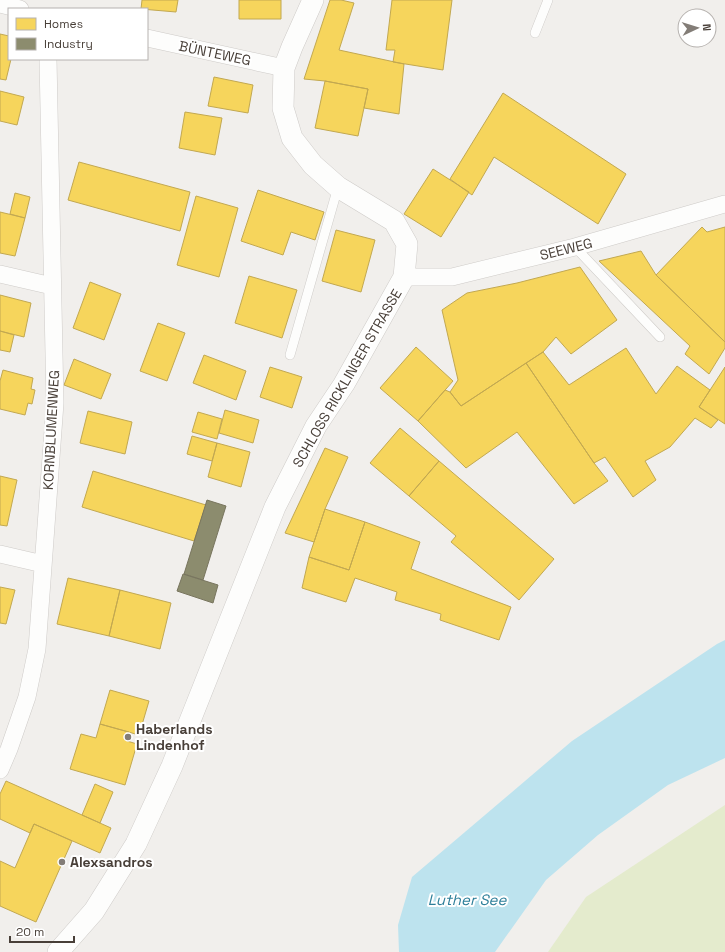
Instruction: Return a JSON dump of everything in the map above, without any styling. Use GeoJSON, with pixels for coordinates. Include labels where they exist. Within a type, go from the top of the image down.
{"type":"FeatureCollection","features":[{"type":"Feature","properties":{"kind":"street","name":"SCHLOSS RICKLINGER STRASSE"},"geometry":{"type":"LineString","coordinates":[[58,952],[94,911],[136,844],[172,766],[275,508],[316,426],[344,384],[404,277],[407,244],[394,221],[338,187],[313,165],[292,138],[283,108],[284,68],[313,0]]}},
{"type":"Feature","properties":{"kind":"street"},"geometry":{"type":"LineString","coordinates":[[0,4],[16,8]]}},
{"type":"Feature","properties":{"kind":"street","name":"BÜNTEWEG"},"geometry":{"type":"LineString","coordinates":[[148,38],[284,68]]}},
{"type":"Feature","properties":{"kind":"street","name":"KORNBLUMENWEG"},"geometry":{"type":"LineString","coordinates":[[0,770],[27,697],[37,648],[55,403],[48,60]]}},
{"type":"Feature","properties":{"kind":"street","name":"SEEWEG"},"geometry":{"type":"LineString","coordinates":[[404,277],[452,277],[575,247],[725,204]]}},
{"type":"Feature","properties":{"kind":"street"},"geometry":{"type":"LineString","coordinates":[[0,274],[52,286]]}},
{"type":"Feature","properties":{"kind":"street"},"geometry":{"type":"LineString","coordinates":[[0,554],[43,564]]}},
{"type":"Feature","properties":{"kind":"lane"},"geometry":{"type":"LineString","coordinates":[[535,33],[548,0]]}},
{"type":"Feature","properties":{"kind":"lane"},"geometry":{"type":"LineString","coordinates":[[290,355],[338,187]]}},
{"type":"Feature","properties":{"kind":"lane"},"geometry":{"type":"LineString","coordinates":[[575,247],[660,337]]}},
{"type":"Feature","properties":{"kind":"green space"},"geometry":{"type":"Polygon","coordinates":[[[725,805],[725,952],[548,952],[586,897],[725,805]]]}},
{"type":"Feature","properties":{"kind":"water","name":"Luther See"},"geometry":{"type":"Polygon","coordinates":[[[725,640],[725,758],[668,785],[598,835],[546,880],[495,952],[399,952],[398,925],[412,877],[572,741],[725,640]]]}},
{"type":"Feature","properties":{"kind":"building: Homes"},"geometry":{"type":"Polygon","coordinates":[[[142,0],[178,0],[176,12],[141,8],[142,0]]]}},
{"type":"Feature","properties":{"kind":"building: Homes"},"geometry":{"type":"Polygon","coordinates":[[[239,0],[281,0],[281,19],[239,19],[239,0]]]}},
{"type":"Feature","properties":{"kind":"building: Homes"},"geometry":{"type":"Polygon","coordinates":[[[330,0],[341,0],[354,3],[339,50],[404,64],[399,114],[364,108],[368,89],[325,81],[304,79],[330,0]]]}},
{"type":"Feature","properties":{"kind":"building: Homes"},"geometry":{"type":"Polygon","coordinates":[[[392,0],[452,0],[443,70],[393,62],[395,50],[386,50],[392,0]]]}},
{"type":"Feature","properties":{"kind":"building: Homes"},"geometry":{"type":"Polygon","coordinates":[[[0,34],[8,36],[8,60],[11,60],[6,80],[0,79],[0,34]]]}},
{"type":"Feature","properties":{"kind":"building: Homes"},"geometry":{"type":"Polygon","coordinates":[[[214,77],[253,85],[248,113],[208,106],[214,77]]]}},
{"type":"Feature","properties":{"kind":"building: Homes"},"geometry":{"type":"Polygon","coordinates":[[[325,81],[368,89],[358,136],[315,128],[325,81]]]}},
{"type":"Feature","properties":{"kind":"building: Homes"},"geometry":{"type":"Polygon","coordinates":[[[0,91],[24,97],[17,125],[0,121],[0,91]]]}},
{"type":"Feature","properties":{"kind":"building: Homes"},"geometry":{"type":"Polygon","coordinates":[[[503,93],[626,174],[598,224],[494,157],[472,195],[450,179],[503,93]]]}},
{"type":"Feature","properties":{"kind":"building: Homes"},"geometry":{"type":"Polygon","coordinates":[[[185,112],[222,118],[215,155],[179,148],[185,112]]]}},
{"type":"Feature","properties":{"kind":"building: Homes"},"geometry":{"type":"Polygon","coordinates":[[[79,162],[190,192],[180,231],[68,200],[79,162]]]}},
{"type":"Feature","properties":{"kind":"building: Homes"},"geometry":{"type":"Polygon","coordinates":[[[433,169],[469,192],[441,237],[404,214],[433,169]]]}},
{"type":"Feature","properties":{"kind":"building: Homes"},"geometry":{"type":"Polygon","coordinates":[[[258,190],[324,212],[315,240],[291,232],[283,255],[241,241],[258,190]]]}},
{"type":"Feature","properties":{"kind":"building: Homes"},"geometry":{"type":"Polygon","coordinates":[[[15,193],[30,197],[25,218],[10,214],[15,193]]]}},
{"type":"Feature","properties":{"kind":"building: Homes"},"geometry":{"type":"Polygon","coordinates":[[[196,196],[238,208],[219,277],[177,265],[196,196]]]}},
{"type":"Feature","properties":{"kind":"building: Homes"},"geometry":{"type":"Polygon","coordinates":[[[0,212],[25,218],[15,256],[0,253],[0,212]]]}},
{"type":"Feature","properties":{"kind":"building: Homes"},"geometry":{"type":"Polygon","coordinates":[[[702,227],[707,232],[725,227],[725,342],[656,275],[702,227]]]}},
{"type":"Feature","properties":{"kind":"building: Homes"},"geometry":{"type":"Polygon","coordinates":[[[336,230],[375,240],[361,292],[322,281],[336,230]]]}},
{"type":"Feature","properties":{"kind":"building: Homes"},"geometry":{"type":"Polygon","coordinates":[[[641,251],[656,275],[725,342],[725,348],[709,374],[685,354],[690,346],[599,261],[641,251]]]}},
{"type":"Feature","properties":{"kind":"building: Homes"},"geometry":{"type":"Polygon","coordinates":[[[580,267],[617,320],[571,354],[556,337],[543,352],[461,406],[450,392],[458,380],[442,310],[467,293],[517,283],[580,267]]]}},
{"type":"Feature","properties":{"kind":"building: Homes"},"geometry":{"type":"Polygon","coordinates":[[[249,276],[297,290],[282,338],[235,323],[249,276]]]}},
{"type":"Feature","properties":{"kind":"building: Homes"},"geometry":{"type":"Polygon","coordinates":[[[90,282],[121,294],[104,340],[73,328],[90,282]]]}},
{"type":"Feature","properties":{"kind":"building: Homes"},"geometry":{"type":"Polygon","coordinates":[[[0,295],[31,303],[24,337],[0,331],[0,295]]]}},
{"type":"Feature","properties":{"kind":"building: Homes"},"geometry":{"type":"Polygon","coordinates":[[[158,323],[185,333],[167,381],[140,371],[158,323]]]}},
{"type":"Feature","properties":{"kind":"building: Homes"},"geometry":{"type":"Polygon","coordinates":[[[0,331],[14,335],[10,352],[0,350],[0,331]]]}},
{"type":"Feature","properties":{"kind":"building: Homes"},"geometry":{"type":"Polygon","coordinates":[[[416,347],[453,381],[418,421],[380,388],[416,347]]]}},
{"type":"Feature","properties":{"kind":"building: Homes"},"geometry":{"type":"Polygon","coordinates":[[[626,348],[656,394],[677,366],[710,390],[699,407],[718,420],[711,428],[695,418],[670,447],[645,461],[656,480],[633,497],[605,457],[594,463],[526,363],[543,352],[569,385],[626,348]]]}},
{"type":"Feature","properties":{"kind":"building: Homes"},"geometry":{"type":"Polygon","coordinates":[[[204,355],[246,371],[236,400],[193,383],[204,355]]]}},
{"type":"Feature","properties":{"kind":"building: Homes"},"geometry":{"type":"Polygon","coordinates":[[[74,359],[111,374],[101,399],[64,385],[74,359]]]}},
{"type":"Feature","properties":{"kind":"building: Homes"},"geometry":{"type":"Polygon","coordinates":[[[526,363],[594,463],[608,481],[574,504],[517,432],[466,468],[418,421],[445,390],[450,392],[461,406],[526,363]]]}},
{"type":"Feature","properties":{"kind":"building: Homes"},"geometry":{"type":"Polygon","coordinates":[[[270,367],[302,377],[292,408],[260,397],[270,367]]]}},
{"type":"Feature","properties":{"kind":"building: Homes"},"geometry":{"type":"Polygon","coordinates":[[[725,367],[725,424],[699,407],[725,367]]]}},
{"type":"Feature","properties":{"kind":"building: Homes"},"geometry":{"type":"Polygon","coordinates":[[[3,370],[33,378],[31,389],[35,390],[32,404],[28,403],[25,415],[0,409],[0,381],[3,370]]]}},
{"type":"Feature","properties":{"kind":"building: Homes"},"geometry":{"type":"Polygon","coordinates":[[[225,410],[259,420],[253,443],[219,433],[225,410]]]}},
{"type":"Feature","properties":{"kind":"building: Homes"},"geometry":{"type":"Polygon","coordinates":[[[88,411],[132,422],[125,454],[80,443],[88,411]]]}},
{"type":"Feature","properties":{"kind":"building: Homes"},"geometry":{"type":"Polygon","coordinates":[[[198,412],[222,419],[217,439],[192,432],[198,412]]]}},
{"type":"Feature","properties":{"kind":"building: Homes"},"geometry":{"type":"Polygon","coordinates":[[[400,428],[439,461],[409,496],[370,463],[400,428]]]}},
{"type":"Feature","properties":{"kind":"building: Homes"},"geometry":{"type":"Polygon","coordinates":[[[192,436],[217,443],[212,461],[187,454],[192,436]]]}},
{"type":"Feature","properties":{"kind":"building: Homes"},"geometry":{"type":"Polygon","coordinates":[[[217,443],[250,452],[241,487],[208,477],[217,443]]]}},
{"type":"Feature","properties":{"kind":"building: Homes"},"geometry":{"type":"Polygon","coordinates":[[[325,448],[348,457],[325,509],[314,542],[285,533],[325,448]]]}},
{"type":"Feature","properties":{"kind":"building: Homes"},"geometry":{"type":"Polygon","coordinates":[[[439,461],[554,559],[519,600],[451,542],[456,536],[409,496],[439,461]]]}},
{"type":"Feature","properties":{"kind":"building: Homes"},"geometry":{"type":"Polygon","coordinates":[[[93,471],[206,505],[194,541],[82,507],[93,471]]]}},
{"type":"Feature","properties":{"kind":"building: Homes"},"geometry":{"type":"Polygon","coordinates":[[[0,476],[17,480],[7,526],[0,525],[0,476]]]}},
{"type":"Feature","properties":{"kind":"building: Homes"},"geometry":{"type":"Polygon","coordinates":[[[325,509],[365,522],[349,570],[309,557],[325,509]]]}},
{"type":"Feature","properties":{"kind":"building: Homes"},"geometry":{"type":"Polygon","coordinates":[[[365,522],[420,542],[411,569],[511,607],[499,640],[440,620],[441,614],[395,600],[397,592],[355,578],[346,602],[302,588],[309,557],[349,570],[365,522]]]}},
{"type":"Feature","properties":{"kind":"building: Homes"},"geometry":{"type":"Polygon","coordinates":[[[68,578],[120,590],[109,636],[57,624],[68,578]]]}},
{"type":"Feature","properties":{"kind":"building: Homes"},"geometry":{"type":"Polygon","coordinates":[[[0,587],[15,590],[6,624],[0,623],[0,587]]]}},
{"type":"Feature","properties":{"kind":"building: Homes"},"geometry":{"type":"Polygon","coordinates":[[[120,590],[171,603],[160,649],[109,636],[120,590]]]}},
{"type":"Feature","properties":{"kind":"building: Homes"},"geometry":{"type":"Polygon","coordinates":[[[110,690],[149,701],[139,735],[100,724],[110,690]]]}},
{"type":"Feature","properties":{"kind":"building: Homes"},"geometry":{"type":"Polygon","coordinates":[[[100,724],[129,732],[127,741],[137,744],[125,785],[70,769],[81,734],[96,738],[100,724]]]}},
{"type":"Feature","properties":{"kind":"building: Homes"},"geometry":{"type":"Polygon","coordinates":[[[6,781],[111,828],[100,853],[34,824],[30,833],[0,819],[0,794],[6,781]]]}},
{"type":"Feature","properties":{"kind":"building: Homes"},"geometry":{"type":"Polygon","coordinates":[[[95,784],[113,792],[100,823],[82,815],[95,784]]]}},
{"type":"Feature","properties":{"kind":"building: Homes"},"geometry":{"type":"Polygon","coordinates":[[[34,824],[72,841],[36,922],[0,906],[0,861],[15,868],[34,824]]]}},
{"type":"Feature","properties":{"kind":"building: Industry"},"geometry":{"type":"Polygon","coordinates":[[[207,500],[226,506],[203,580],[184,574],[207,500]]]}},
{"type":"Feature","properties":{"kind":"building: Industry"},"geometry":{"type":"Polygon","coordinates":[[[183,574],[218,585],[213,603],[177,591],[183,574]]]}},
{"type":"Feature","properties":{"kind":"place","name":"Haberlands Lindenhof"},"geometry":{"type":"Point","coordinates":[128,737]}},
{"type":"Feature","properties":{"kind":"place","name":"Alexsandros"},"geometry":{"type":"Point","coordinates":[62,862]}}]}
